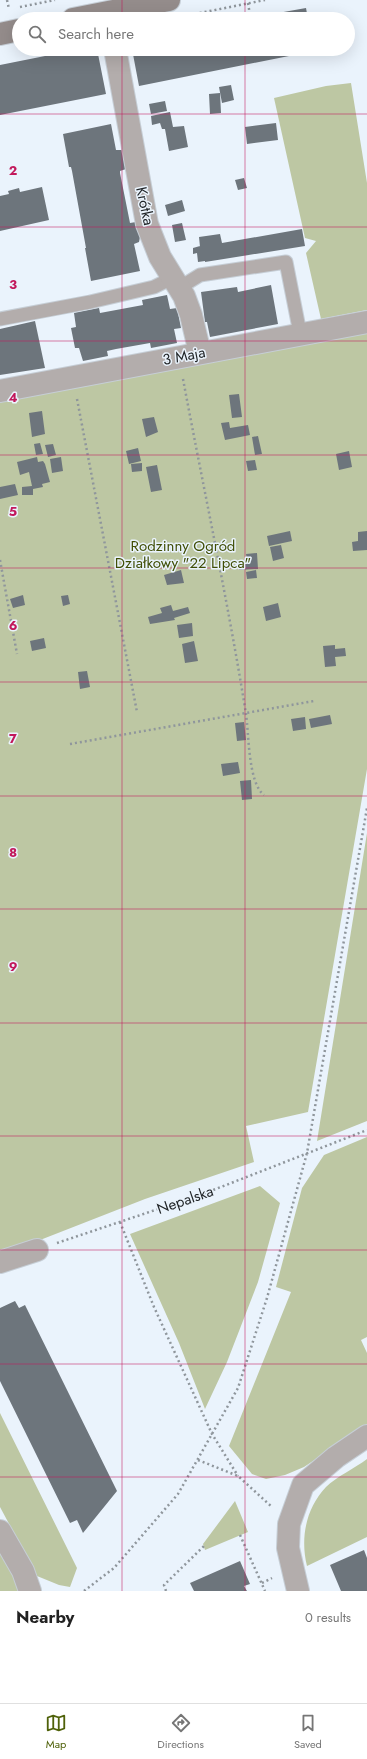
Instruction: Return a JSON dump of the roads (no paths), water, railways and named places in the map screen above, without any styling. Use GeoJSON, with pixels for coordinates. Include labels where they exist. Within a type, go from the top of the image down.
{"type":"FeatureCollection","features":[{"type":"Feature","properties":{"kind":"street"},"geometry":{"type":"LineString","coordinates":[[141,12],[173,9]]}},
{"type":"Feature","properties":{"kind":"street"},"geometry":{"type":"LineString","coordinates":[[0,34],[12,31]]}},
{"type":"Feature","properties":{"kind":"street","name":"Krótka"},"geometry":{"type":"LineString","coordinates":[[116,56],[147,224],[160,257],[184,296],[192,316],[200,354]]}},
{"type":"Feature","properties":{"kind":"street","name":"3 Maja"},"geometry":{"type":"LineString","coordinates":[[0,391],[367,322]]}},
{"type":"Feature","properties":{"kind":"street"},"geometry":{"type":"LineString","coordinates":[[0,1262],[38,1250]]}},
{"type":"Feature","properties":{"kind":"street"},"geometry":{"type":"LineString","coordinates":[[298,1591],[288,1548],[289,1522],[303,1485],[336,1457],[367,1436]]}},
{"type":"Feature","properties":{"kind":"street"},"geometry":{"type":"LineString","coordinates":[[0,1531],[23,1571],[30,1591]]}},
{"type":"Feature","properties":{"kind":"lane"},"geometry":{"type":"LineString","coordinates":[[0,319],[90,302],[175,283],[200,274],[286,262],[300,334]]}},
{"type":"Feature","properties":{"kind":"park label","name":"Rodzinny Ogród Działkowy \"22 Lipca\""},"geometry":{"type":"Point","coordinates":[183,554]}}]}
